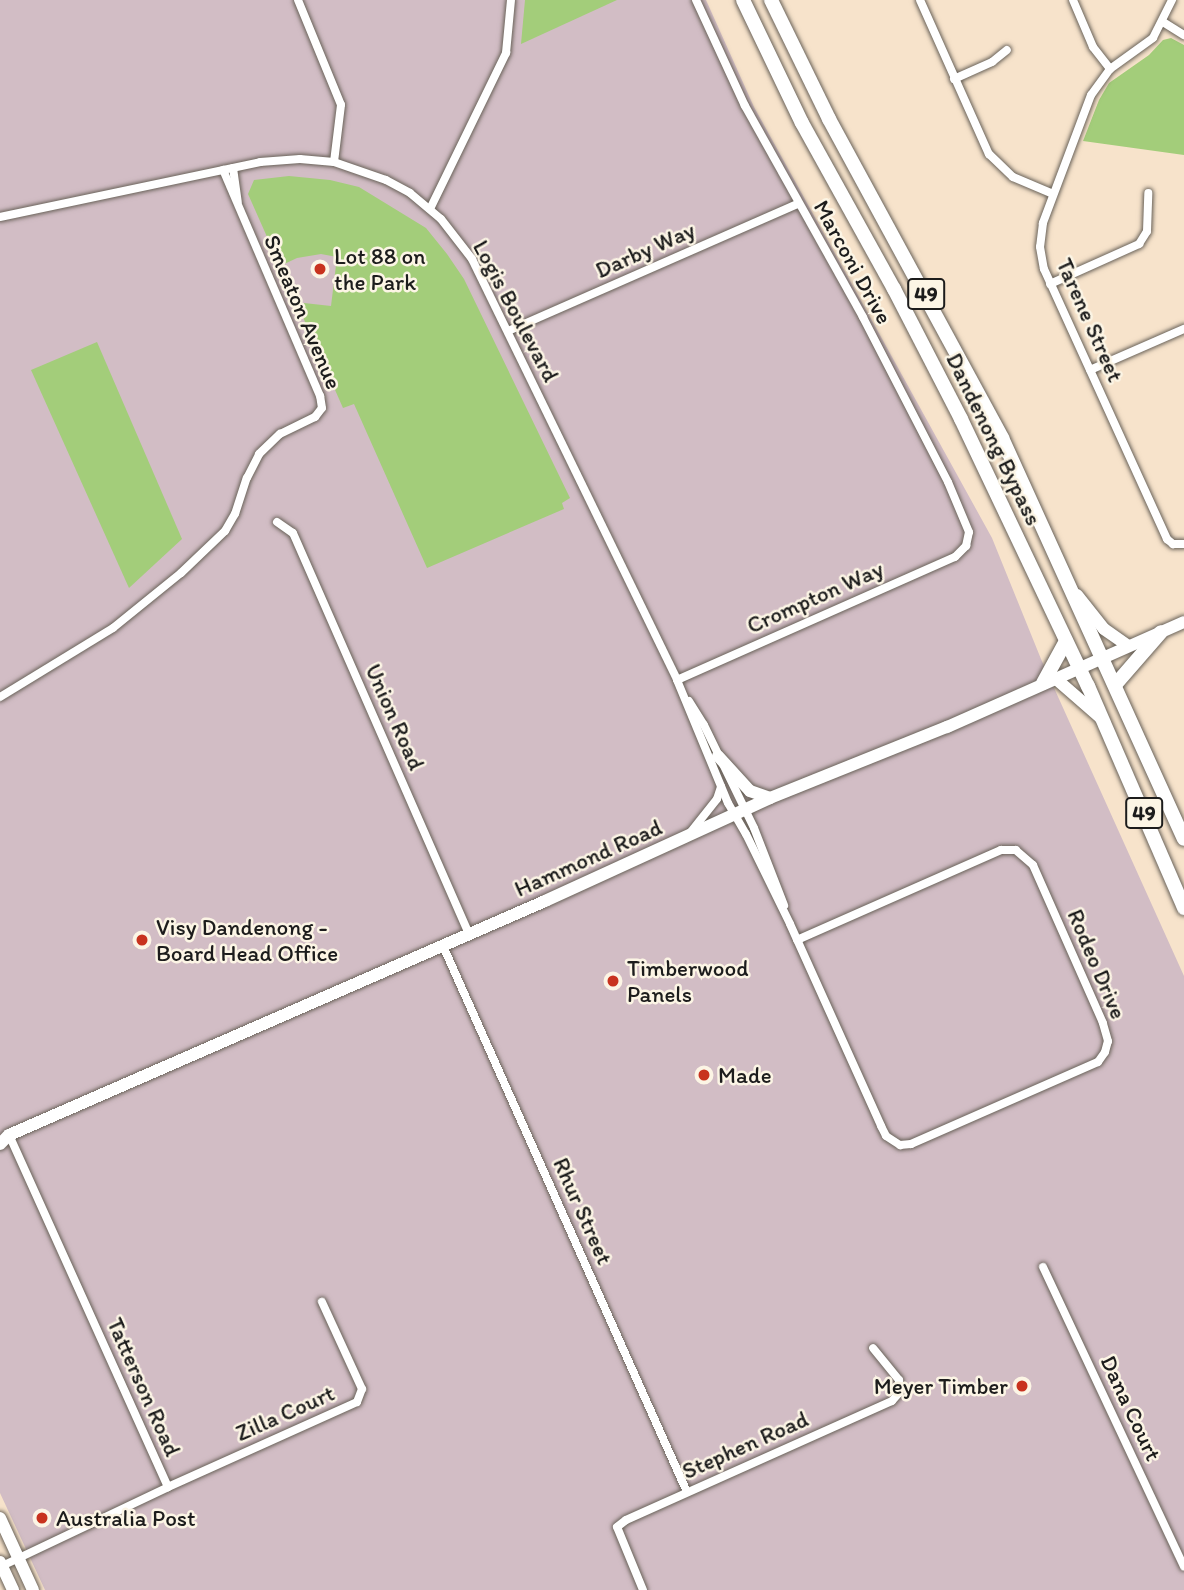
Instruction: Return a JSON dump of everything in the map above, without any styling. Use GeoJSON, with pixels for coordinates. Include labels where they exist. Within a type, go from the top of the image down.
{"type":"FeatureCollection","features":[{"type":"Feature","properties":{"kind":"highway","name":"Dandenong Bypass"},"geometry":{"type":"LineString","coordinates":[[743,0],[802,123],[894,289],[961,419],[1079,667],[1184,908]]}},
{"type":"Feature","properties":{"kind":"highway","name":"Dandenong Bypass"},"geometry":{"type":"LineString","coordinates":[[771,0],[839,138],[983,400],[1184,839]]}},
{"type":"Feature","properties":{"kind":"highway"},"geometry":{"type":"LineString","coordinates":[[1115,685],[1161,632]]}},
{"type":"Feature","properties":{"kind":"highway"},"geometry":{"type":"LineString","coordinates":[[1049,680],[1066,641]]}},
{"type":"Feature","properties":{"kind":"main road"},"geometry":{"type":"LineString","coordinates":[[1073,592],[1104,629],[1128,646]]}},
{"type":"Feature","properties":{"kind":"main road","name":"Hammond Road"},"geometry":{"type":"LineString","coordinates":[[3,1138],[443,946],[770,798],[947,727],[1184,622]]}},
{"type":"Feature","properties":{"kind":"main road"},"geometry":{"type":"LineString","coordinates":[[1049,680],[1102,720]]}},
{"type":"Feature","properties":{"kind":"main road"},"geometry":{"type":"LineString","coordinates":[[718,756],[750,791],[770,798]]}},
{"type":"Feature","properties":{"kind":"main road"},"geometry":{"type":"LineString","coordinates":[[0,1518],[33,1590]]}},
{"type":"Feature","properties":{"kind":"main road"},"geometry":{"type":"LineString","coordinates":[[1,1564],[13,1590]]}},
{"type":"Feature","properties":{"kind":"street"},"geometry":{"type":"LineString","coordinates":[[298,0],[341,104],[334,162]]}},
{"type":"Feature","properties":{"kind":"street"},"geometry":{"type":"LineString","coordinates":[[430,209],[506,53],[511,0]]}},
{"type":"Feature","properties":{"kind":"street","name":"Marconi Drive"},"geometry":{"type":"LineString","coordinates":[[696,0],[745,106],[863,317],[948,482],[969,532],[966,546]]}},
{"type":"Feature","properties":{"kind":"street"},"geometry":{"type":"LineString","coordinates":[[920,0],[984,146],[996,163],[1022,182],[1054,194]]}},
{"type":"Feature","properties":{"kind":"street"},"geometry":{"type":"LineString","coordinates":[[1073,0],[1097,53],[1110,69]]}},
{"type":"Feature","properties":{"kind":"street","name":"Tarene Street"},"geometry":{"type":"LineString","coordinates":[[1172,0],[1163,22],[1147,44],[1110,69],[1091,95],[1043,223],[1040,247],[1050,284],[1167,539],[1176,546],[1184,544]]}},
{"type":"Feature","properties":{"kind":"street"},"geometry":{"type":"LineString","coordinates":[[1163,22],[1184,35]]}},
{"type":"Feature","properties":{"kind":"street"},"geometry":{"type":"LineString","coordinates":[[954,79],[992,62],[1007,50]]}},
{"type":"Feature","properties":{"kind":"street","name":"Logis Boulevard"},"geometry":{"type":"LineString","coordinates":[[0,217],[233,168],[300,159],[334,162],[386,180],[430,209],[472,259],[679,684],[721,787],[740,813]]}},
{"type":"Feature","properties":{"kind":"street","name":"Smeaton Avenue"},"geometry":{"type":"LineString","coordinates":[[233,168],[238,208]]}},
{"type":"Feature","properties":{"kind":"street","name":"Smeaton Avenue"},"geometry":{"type":"LineString","coordinates":[[0,697],[64,661],[113,628],[181,573],[225,531],[236,514],[247,478],[259,454],[280,434],[320,412],[320,396],[223,170]]}},
{"type":"Feature","properties":{"kind":"street"},"geometry":{"type":"LineString","coordinates":[[1050,284],[1139,244],[1147,231],[1148,193]]}},
{"type":"Feature","properties":{"kind":"street","name":"Darby Way"},"geometry":{"type":"LineString","coordinates":[[508,331],[798,204]]}},
{"type":"Feature","properties":{"kind":"street"},"geometry":{"type":"LineString","coordinates":[[1090,370],[1184,329]]}},
{"type":"Feature","properties":{"kind":"street","name":"Union Road"},"geometry":{"type":"LineString","coordinates":[[277,522],[293,533],[469,934]]}},
{"type":"Feature","properties":{"kind":"street","name":"Crompton Way"},"geometry":{"type":"LineString","coordinates":[[679,684],[955,557],[966,546]]}},
{"type":"Feature","properties":{"kind":"street","name":"Logis Boulevard"},"geometry":{"type":"LineString","coordinates":[[679,684],[704,725],[740,813]]}},
{"type":"Feature","properties":{"kind":"street"},"geometry":{"type":"LineString","coordinates":[[689,836],[717,799],[721,787]]}},
{"type":"Feature","properties":{"kind":"street","name":"Rodeo Drive"},"geometry":{"type":"LineString","coordinates":[[740,813],[797,940],[881,1126],[886,1136],[900,1145],[911,1144],[1098,1062],[1105,1052],[1108,1041],[1103,1023],[1033,865],[1016,850],[1001,850],[797,940]]}},
{"type":"Feature","properties":{"kind":"street","name":"Rhur Street"},"geometry":{"type":"LineString","coordinates":[[443,946],[687,1492]]}},
{"type":"Feature","properties":{"kind":"street","name":"Tatterson Road"},"geometry":{"type":"LineString","coordinates":[[1,1564],[168,1487],[3,1138]]}},
{"type":"Feature","properties":{"kind":"street","name":"Dana Court"},"geometry":{"type":"LineString","coordinates":[[1043,1267],[1184,1567]]}},
{"type":"Feature","properties":{"kind":"street","name":"Zilla Court"},"geometry":{"type":"LineString","coordinates":[[168,1487],[357,1402],[362,1389],[322,1302]]}},
{"type":"Feature","properties":{"kind":"street","name":"Stephen Road"},"geometry":{"type":"LineString","coordinates":[[643,1590],[620,1541],[617,1527],[626,1520],[687,1492],[892,1401],[900,1393],[899,1380],[873,1348]]}},
{"type":"Feature","properties":{"kind":"shaded area"},"geometry":{"type":"Polygon","coordinates":[[[0,0],[706,0],[754,107],[992,538],[1041,659],[1184,976],[1184,1590],[45,1590],[0,1493],[0,0]]]}},
{"type":"Feature","properties":{"kind":"green space"},"geometry":{"type":"Polygon","coordinates":[[[525,0],[617,0],[521,44],[525,0]]]}},
{"type":"Feature","properties":{"kind":"green space"},"geometry":{"type":"Polygon","coordinates":[[[1171,38],[1184,45],[1184,155],[1083,141],[1099,100],[1109,83],[1149,55],[1163,40],[1171,38]]]}},
{"type":"Feature","properties":{"kind":"green space"},"geometry":{"type":"Polygon","coordinates":[[[289,176],[330,180],[359,187],[426,228],[464,279],[570,498],[562,503],[564,509],[427,568],[354,404],[343,408],[298,306],[304,303],[331,306],[337,257],[321,254],[297,258],[280,266],[248,194],[254,180],[289,176]]]}},
{"type":"Feature","properties":{"kind":"green space"},"geometry":{"type":"Polygon","coordinates":[[[97,342],[182,539],[129,588],[31,370],[97,342]]]}},
{"type":"Feature","properties":{"kind":"place","name":"Lot 88 on the Park"},"geometry":{"type":"Point","coordinates":[320,269]}},
{"type":"Feature","properties":{"kind":"place","name":"Visy Dandenong - Board Head Office"},"geometry":{"type":"Point","coordinates":[142,940]}},
{"type":"Feature","properties":{"kind":"place","name":"Timberwood Panels"},"geometry":{"type":"Point","coordinates":[613,981]}},
{"type":"Feature","properties":{"kind":"place","name":"Made"},"geometry":{"type":"Point","coordinates":[704,1075]}},
{"type":"Feature","properties":{"kind":"place","name":"Meyer Timber"},"geometry":{"type":"Point","coordinates":[1022,1386]}},
{"type":"Feature","properties":{"kind":"place","name":"Australia Post"},"geometry":{"type":"Point","coordinates":[42,1518]}}]}
